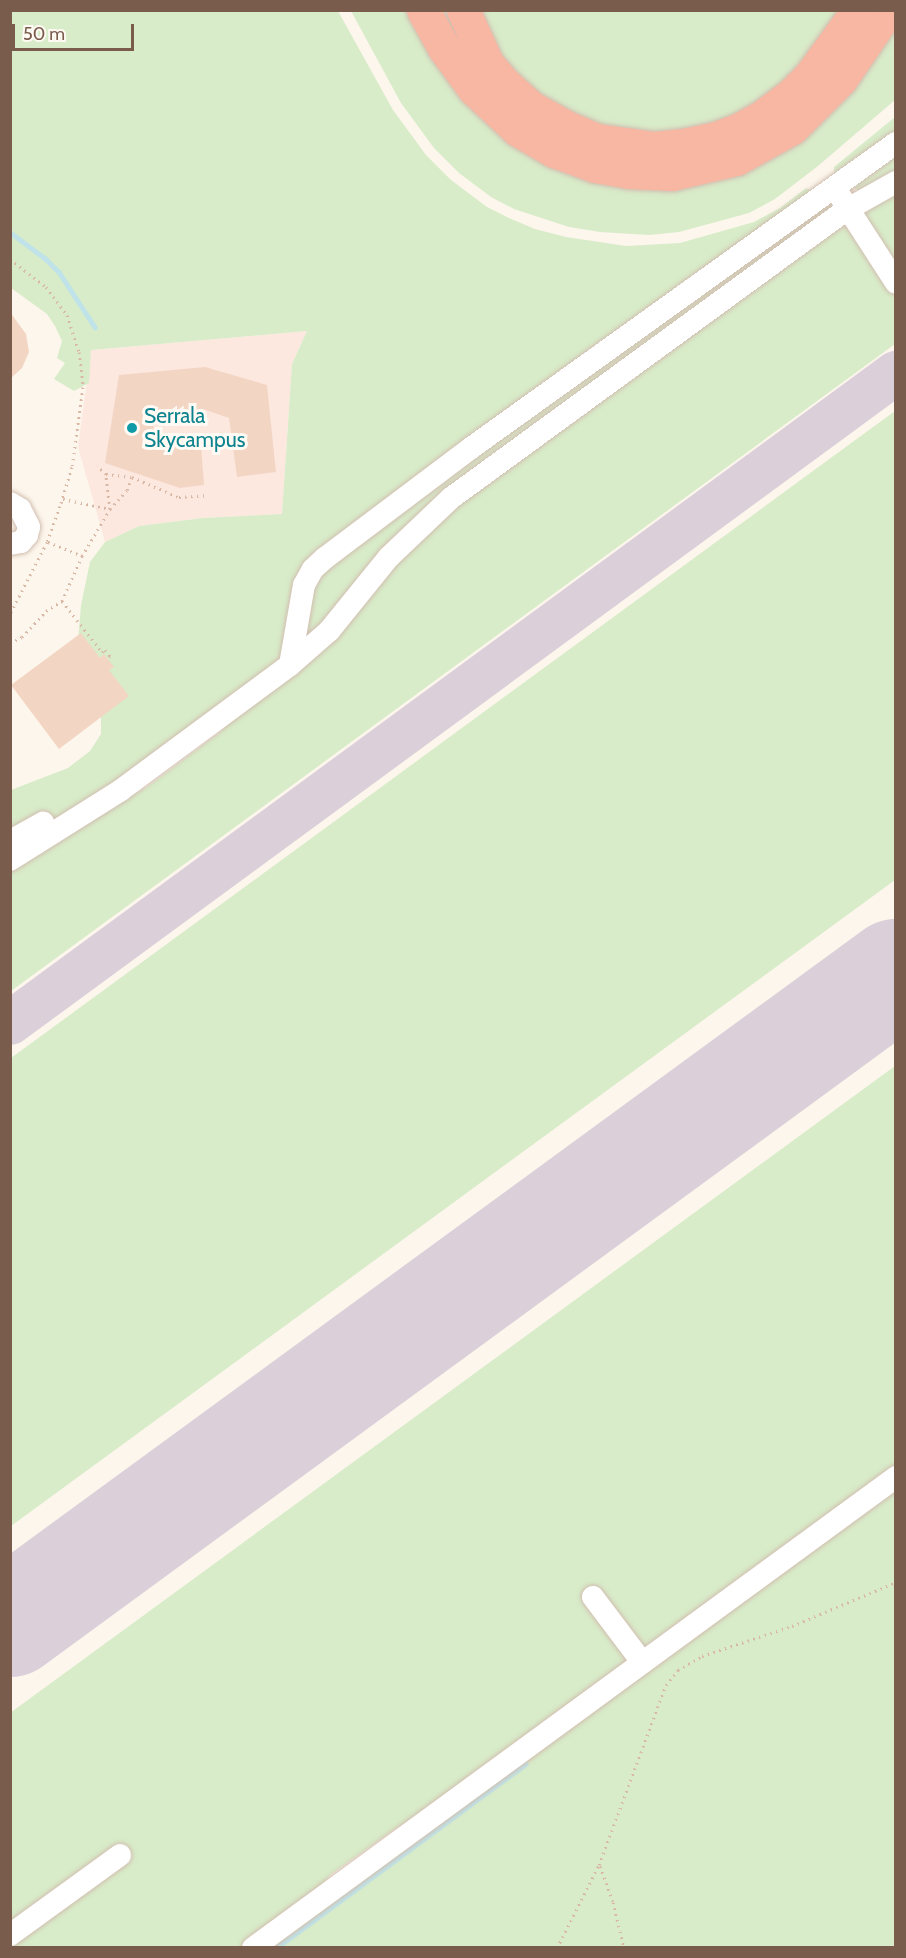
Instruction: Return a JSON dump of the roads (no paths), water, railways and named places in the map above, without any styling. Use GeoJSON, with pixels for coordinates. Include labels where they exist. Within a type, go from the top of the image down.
{"type":"FeatureCollection","features":[{"type":"Feature","properties":{"kind":"highway"},"geometry":{"type":"LineString","coordinates":[[423,10],[444,48],[474,89],[518,130],[575,160],[595,166],[649,174],[672,174],[720,164],[753,151],[792,128],[841,80],[888,10]]}},
{"type":"Feature","properties":{"kind":"highway"},"geometry":{"type":"LineString","coordinates":[[448,10],[504,83],[532,108],[582,134],[612,143],[642,148],[684,146],[738,130],[779,106],[810,76],[858,10]]}},
{"type":"Feature","properties":{"kind":"highway"},"geometry":{"type":"LineString","coordinates":[[463,10],[487,63]]}},
{"type":"Feature","properties":{"kind":"street"},"geometry":{"type":"LineString","coordinates":[[290,665],[304,585],[314,569],[325,558],[832,185],[896,143]]}},
{"type":"Feature","properties":{"kind":"street"},"geometry":{"type":"LineString","coordinates":[[10,860],[141,775],[290,665],[329,631],[389,557],[451,498],[848,209],[896,182]]}},
{"type":"Feature","properties":{"kind":"street"},"geometry":{"type":"LineString","coordinates":[[832,185],[896,283]]}},
{"type":"Feature","properties":{"kind":"street"},"geometry":{"type":"LineString","coordinates":[[10,503],[26,517],[29,527],[27,535],[21,542],[10,544]]}},
{"type":"Feature","properties":{"kind":"street"},"geometry":{"type":"LineString","coordinates":[[10,841],[129,775],[141,775]]}},
{"type":"Feature","properties":{"kind":"street"},"geometry":{"type":"LineString","coordinates":[[253,1947],[642,1662],[678,1643],[896,1477]]}},
{"type":"Feature","properties":{"kind":"street"},"geometry":{"type":"LineString","coordinates":[[592,1597],[642,1662]]}},
{"type":"Feature","properties":{"kind":"street"},"geometry":{"type":"LineString","coordinates":[[10,1935],[120,1856]]}},
{"type":"Feature","properties":{"kind":"waterway"},"geometry":{"type":"LineString","coordinates":[[10,232],[46,259],[59,272],[95,327]]}},
{"type":"Feature","properties":{"kind":"waterway"},"geometry":{"type":"LineString","coordinates":[[276,1948],[526,1764]]}},
{"type":"Feature","properties":{"kind":"place","name":"Serrala Skycampus"},"geometry":{"type":"Point","coordinates":[132,428]}}]}
